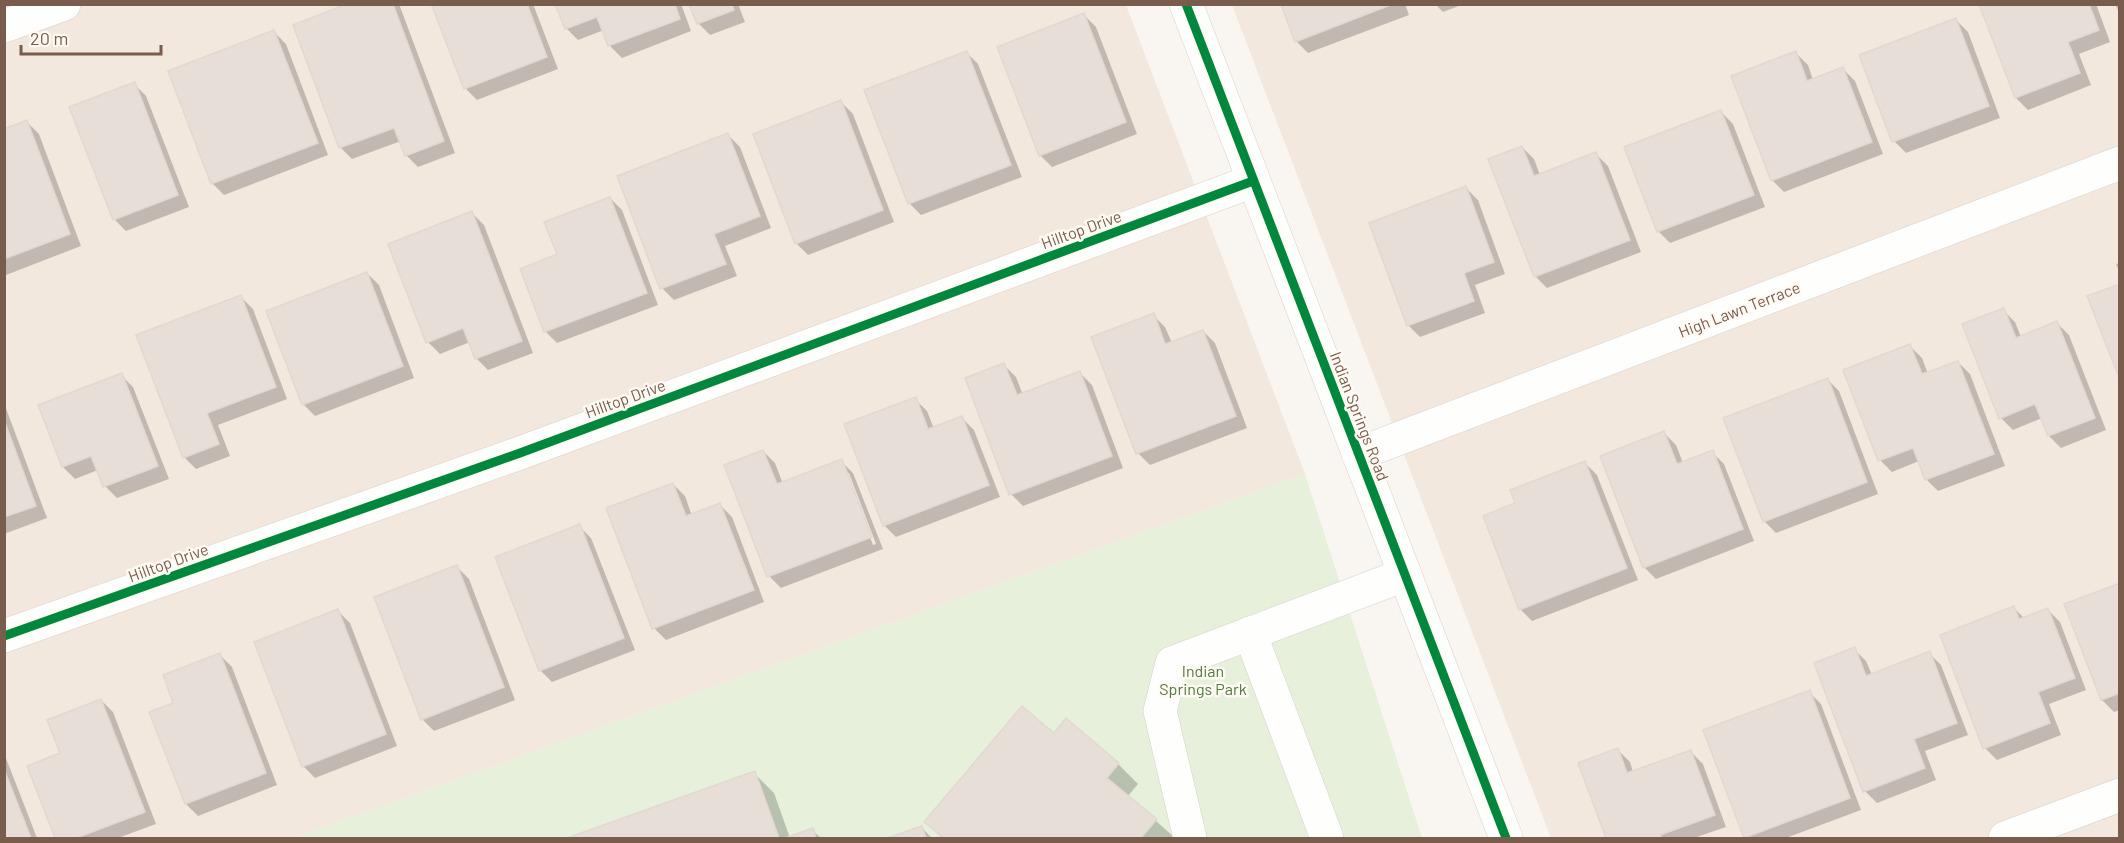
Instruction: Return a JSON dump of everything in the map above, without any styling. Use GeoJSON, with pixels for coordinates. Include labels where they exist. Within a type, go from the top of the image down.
{"type":"FeatureCollection","features":[{"type":"Feature","properties":{"kind":"street"},"geometry":{"type":"LineString","coordinates":[[4,26],[64,4]]}},
{"type":"Feature","properties":{"kind":"street","name":"Indian Springs Road"},"geometry":{"type":"LineString","coordinates":[[1186,4],[1506,838]]}},
{"type":"Feature","properties":{"kind":"street","name":"High Lawn Terrace"},"geometry":{"type":"LineString","coordinates":[[1358,454],[2120,163]]}},
{"type":"Feature","properties":{"kind":"street","name":"Hilltop Drive"},"geometry":{"type":"LineString","coordinates":[[4,636],[520,453],[1253,181]]}},
{"type":"Feature","properties":{"kind":"street"},"geometry":{"type":"LineString","coordinates":[[1190,838],[1160,711],[1172,663],[1404,575]]}},
{"type":"Feature","properties":{"kind":"street"},"geometry":{"type":"LineString","coordinates":[[1250,633],[1327,838]]}},
{"type":"Feature","properties":{"kind":"street"},"geometry":{"type":"LineString","coordinates":[[2005,838],[2120,795]]}},
{"type":"Feature","properties":{"kind":"shaded area"},"geometry":{"type":"Polygon","coordinates":[[[5,5],[1126,5],[1305,474],[294,838],[5,838],[5,5]]]}},
{"type":"Feature","properties":{"kind":"shaded area"},"geometry":{"type":"Polygon","coordinates":[[[1232,5],[2119,5],[2119,838],[1551,838],[1232,5]]]}},
{"type":"Feature","properties":{"kind":"green space","name":"Indian Springs Park"},"geometry":{"type":"Polygon","coordinates":[[[1305,474],[1422,838],[294,838],[1305,474]]]}},
{"type":"Feature","properties":{"kind":"building"},"geometry":{"type":"Polygon","coordinates":[[[347,4],[393,4],[444,141],[405,156],[394,128],[339,148],[293,25],[347,4]]]}},
{"type":"Feature","properties":{"kind":"building"},"geometry":{"type":"Polygon","coordinates":[[[435,4],[527,4],[547,57],[464,89],[432,6],[435,4]]]}},
{"type":"Feature","properties":{"kind":"building"},"geometry":{"type":"Polygon","coordinates":[[[555,4],[675,4],[680,19],[608,46],[597,17],[565,29],[555,4]]]}},
{"type":"Feature","properties":{"kind":"building"},"geometry":{"type":"Polygon","coordinates":[[[689,4],[732,4],[734,10],[697,24],[689,4]]]}},
{"type":"Feature","properties":{"kind":"building"},"geometry":{"type":"Polygon","coordinates":[[[1281,4],[1393,4],[1295,42],[1281,4]]]}},
{"type":"Feature","properties":{"kind":"building"},"geometry":{"type":"Polygon","coordinates":[[[1979,4],[2089,4],[2099,30],[2068,42],[2080,73],[2015,98],[1979,4]]]}},
{"type":"Feature","properties":{"kind":"building"},"geometry":{"type":"Polygon","coordinates":[[[1084,13],[1126,122],[1039,156],[997,47],[1084,13]]]}},
{"type":"Feature","properties":{"kind":"building"},"geometry":{"type":"Polygon","coordinates":[[[1956,18],[1989,106],[1892,142],[1859,55],[1956,18]]]}},
{"type":"Feature","properties":{"kind":"building"},"geometry":{"type":"Polygon","coordinates":[[[274,30],[318,143],[211,184],[168,71],[274,30]]]}},
{"type":"Feature","properties":{"kind":"building"},"geometry":{"type":"Polygon","coordinates":[[[967,51],[1011,165],[908,204],[864,90],[967,51]]]}},
{"type":"Feature","properties":{"kind":"building"},"geometry":{"type":"Polygon","coordinates":[[[1796,51],[1807,81],[1843,67],[1872,142],[1771,181],[1731,76],[1796,51]]]}},
{"type":"Feature","properties":{"kind":"building"},"geometry":{"type":"Polygon","coordinates":[[[135,82],[178,195],[113,220],[69,107],[135,82]]]}},
{"type":"Feature","properties":{"kind":"building"},"geometry":{"type":"Polygon","coordinates":[[[841,100],[883,210],[795,244],[753,134],[841,100]]]}},
{"type":"Feature","properties":{"kind":"building"},"geometry":{"type":"Polygon","coordinates":[[[1721,110],[1754,195],[1657,232],[1624,147],[1721,110]]]}},
{"type":"Feature","properties":{"kind":"building"},"geometry":{"type":"Polygon","coordinates":[[[27,120],[70,234],[4,259],[4,129],[27,120]]]}},
{"type":"Feature","properties":{"kind":"building"},"geometry":{"type":"Polygon","coordinates":[[[728,133],[760,216],[714,234],[726,264],[660,289],[617,176],[728,133]]]}},
{"type":"Feature","properties":{"kind":"building"},"geometry":{"type":"Polygon","coordinates":[[[1522,146],[1534,176],[1596,152],[1630,240],[1534,277],[1488,159],[1522,146]]]}},
{"type":"Feature","properties":{"kind":"building"},"geometry":{"type":"Polygon","coordinates":[[[1466,186],[1494,262],[1464,273],[1474,301],[1407,326],[1369,223],[1466,186]]]}},
{"type":"Feature","properties":{"kind":"building"},"geometry":{"type":"Polygon","coordinates":[[[610,197],[647,293],[544,332],[520,269],[557,254],[544,222],[610,197]]]}},
{"type":"Feature","properties":{"kind":"building"},"geometry":{"type":"Polygon","coordinates":[[[472,211],[522,341],[475,359],[463,328],[426,343],[388,244],[472,211]]]}},
{"type":"Feature","properties":{"kind":"building"},"geometry":{"type":"Polygon","coordinates":[[[367,272],[403,366],[302,405],[266,311],[367,272]]]}},
{"type":"Feature","properties":{"kind":"building"},"geometry":{"type":"Polygon","coordinates":[[[2120,284],[2120,380],[2087,296],[2120,284]]]}},
{"type":"Feature","properties":{"kind":"building"},"geometry":{"type":"Polygon","coordinates":[[[241,295],[276,387],[207,413],[219,444],[183,458],[136,335],[241,295]]]}},
{"type":"Feature","properties":{"kind":"building"},"geometry":{"type":"Polygon","coordinates":[[[2004,308],[2016,338],[2057,321],[2095,418],[2048,436],[2035,404],[1999,419],[1962,324],[2004,308]]]}},
{"type":"Feature","properties":{"kind":"building"},"geometry":{"type":"Polygon","coordinates":[[[1154,313],[1165,344],[1203,330],[1236,416],[1136,454],[1091,337],[1154,313]]]}},
{"type":"Feature","properties":{"kind":"building"},"geometry":{"type":"Polygon","coordinates":[[[1910,344],[1922,374],[1958,361],[1994,454],[1925,480],[1913,448],[1878,461],[1843,370],[1910,344]]]}},
{"type":"Feature","properties":{"kind":"building"},"geometry":{"type":"Polygon","coordinates":[[[1004,363],[1017,395],[1080,371],[1112,456],[1009,495],[965,378],[1004,363]]]}},
{"type":"Feature","properties":{"kind":"building"},"geometry":{"type":"Polygon","coordinates":[[[122,373],[158,466],[103,487],[91,456],[62,467],[38,405],[122,373]]]}},
{"type":"Feature","properties":{"kind":"building"},"geometry":{"type":"Polygon","coordinates":[[[1828,378],[1867,482],[1763,522],[1723,418],[1828,378]]]}},
{"type":"Feature","properties":{"kind":"building"},"geometry":{"type":"Polygon","coordinates":[[[916,397],[928,429],[962,416],[989,485],[883,526],[844,424],[916,397]]]}},
{"type":"Feature","properties":{"kind":"building"},"geometry":{"type":"Polygon","coordinates":[[[4,420],[36,506],[4,517],[4,420]]]}},
{"type":"Feature","properties":{"kind":"building"},"geometry":{"type":"Polygon","coordinates":[[[1664,431],[1677,464],[1713,450],[1743,529],[1643,568],[1600,456],[1664,431]]]}},
{"type":"Feature","properties":{"kind":"building"},"geometry":{"type":"Polygon","coordinates":[[[763,450],[777,484],[842,459],[872,537],[767,577],[724,465],[763,450]]]}},
{"type":"Feature","properties":{"kind":"building"},"geometry":{"type":"Polygon","coordinates":[[[1585,461],[1627,568],[1519,610],[1483,516],[1515,503],[1510,490],[1585,461]]]}},
{"type":"Feature","properties":{"kind":"building"},"geometry":{"type":"Polygon","coordinates":[[[673,483],[686,516],[720,503],[754,590],[652,629],[606,508],[673,483]]]}},
{"type":"Feature","properties":{"kind":"building"},"geometry":{"type":"Polygon","coordinates":[[[580,524],[624,638],[539,671],[495,557],[580,524]]]}},
{"type":"Feature","properties":{"kind":"building"},"geometry":{"type":"Polygon","coordinates":[[[457,565],[504,687],[421,720],[374,597],[457,565]]]}},
{"type":"Feature","properties":{"kind":"building"},"geometry":{"type":"Polygon","coordinates":[[[2120,583],[2120,693],[2101,700],[2064,604],[2120,583]]]}},
{"type":"Feature","properties":{"kind":"building"},"geometry":{"type":"Polygon","coordinates":[[[2014,606],[2019,619],[2048,608],[2075,678],[2038,692],[2050,723],[1983,749],[1940,635],[2014,606]]]}},
{"type":"Feature","properties":{"kind":"building"},"geometry":{"type":"Polygon","coordinates":[[[338,609],[386,734],[302,767],[254,642],[338,609]]]}},
{"type":"Feature","properties":{"kind":"building"},"geometry":{"type":"Polygon","coordinates":[[[1855,647],[1866,676],[1930,651],[1957,723],[1914,739],[1925,768],[1863,792],[1814,663],[1855,647]]]}},
{"type":"Feature","properties":{"kind":"building"},"geometry":{"type":"Polygon","coordinates":[[[220,653],[266,773],[185,804],[149,712],[173,703],[163,675],[220,653]]]}},
{"type":"Feature","properties":{"kind":"building"},"geometry":{"type":"Polygon","coordinates":[[[1810,690],[1850,798],[1744,838],[1703,730],[1810,690]]]}},
{"type":"Feature","properties":{"kind":"building"},"geometry":{"type":"Polygon","coordinates":[[[101,699],[145,812],[76,838],[55,838],[27,766],[60,753],[47,720],[101,699]]]}},
{"type":"Feature","properties":{"kind":"building"},"geometry":{"type":"Polygon","coordinates":[[[1022,706],[1054,733],[1066,718],[1119,763],[1107,778],[1157,819],[1141,838],[944,838],[924,822],[1022,706]]]}},
{"type":"Feature","properties":{"kind":"building"},"geometry":{"type":"Polygon","coordinates":[[[1618,748],[1627,773],[1691,750],[1715,815],[1660,835],[1662,838],[1606,838],[1578,763],[1618,748]]]}},
{"type":"Feature","properties":{"kind":"building"},"geometry":{"type":"Polygon","coordinates":[[[4,769],[31,838],[4,838],[4,769]]]}},
{"type":"Feature","properties":{"kind":"building"},"geometry":{"type":"Polygon","coordinates":[[[755,771],[779,838],[567,838],[755,771]]]}},
{"type":"Feature","properties":{"kind":"building"},"geometry":{"type":"Polygon","coordinates":[[[922,826],[926,838],[887,838],[922,826]]]}},
{"type":"Feature","properties":{"kind":"building"},"geometry":{"type":"Polygon","coordinates":[[[813,828],[816,838],[785,838],[813,828]]]}},
{"type":"Feature","properties":{"kind":"cycle path"},"geometry":{"type":"LineString","coordinates":[[1186,4],[1506,838]]}},
{"type":"Feature","properties":{"kind":"cycle path"},"geometry":{"type":"LineString","coordinates":[[4,636],[520,453],[1253,181]]}}]}
